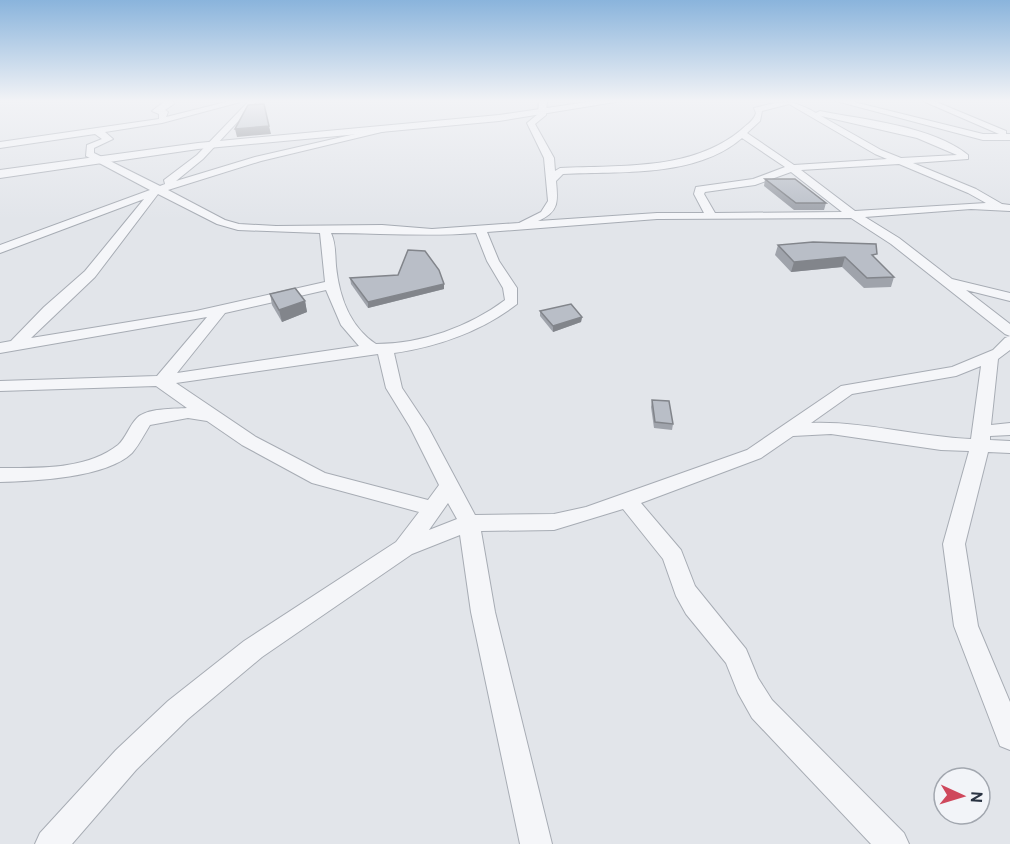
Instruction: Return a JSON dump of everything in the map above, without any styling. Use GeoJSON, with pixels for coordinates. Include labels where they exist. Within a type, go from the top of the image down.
{"type":"FeatureCollection","features":[{"type":"Feature","properties":{"kind":"street"},"geometry":{"type":"LineString","coordinates":[[1,144],[27,140]]}},
{"type":"Feature","properties":{"kind":"street"},"geometry":{"type":"LineString","coordinates":[[106,140],[88,149],[95,159],[221,222],[238,227],[324,230],[382,229],[432,233],[481,231],[636,217],[711,215],[824,217],[1004,207]]}},
{"type":"Feature","properties":{"kind":"street"},"geometry":{"type":"LineString","coordinates":[[0,355],[90,274],[112,243],[158,191],[200,157],[214,140]]}},
{"type":"Feature","properties":{"kind":"street"},"geometry":{"type":"LineString","coordinates":[[0,174],[95,159],[247,140]]}},
{"type":"Feature","properties":{"kind":"street"},"geometry":{"type":"LineString","coordinates":[[0,249],[70,221],[158,191],[258,159],[334,140]]}},
{"type":"Feature","properties":{"kind":"street"},"geometry":{"type":"LineString","coordinates":[[514,228],[545,214],[552,206],[553,179],[549,169],[549,158],[541,140]]}},
{"type":"Feature","properties":{"kind":"street"},"geometry":{"type":"LineString","coordinates":[[553,179],[560,171],[695,159],[724,148],[736,140]]}},
{"type":"Feature","properties":{"kind":"street"},"geometry":{"type":"LineString","coordinates":[[752,140],[853,214],[895,241],[1010,331]]}},
{"type":"Feature","properties":{"kind":"street"},"geometry":{"type":"LineString","coordinates":[[858,140],[878,152],[972,191],[1004,207]]}},
{"type":"Feature","properties":{"kind":"street"},"geometry":{"type":"LineString","coordinates":[[711,215],[699,194],[700,189],[755,182],[792,168],[965,158],[955,148],[934,140]]}},
{"type":"Feature","properties":{"kind":"street"},"geometry":{"type":"LineString","coordinates":[[324,230],[331,246],[329,262],[331,285],[342,314],[362,343],[379,350],[394,388],[450,485],[469,523],[483,612],[536,844]]}},
{"type":"Feature","properties":{"kind":"street"},"geometry":{"type":"LineString","coordinates":[[0,386],[161,381],[407,348],[447,334],[503,309],[512,301],[510,288],[493,261],[481,231]]}},
{"type":"Feature","properties":{"kind":"street"},"geometry":{"type":"LineString","coordinates":[[946,281],[1010,297]]}},
{"type":"Feature","properties":{"kind":"street"},"geometry":{"type":"LineString","coordinates":[[7,348],[220,310],[331,285]]}},
{"type":"Feature","properties":{"kind":"street"},"geometry":{"type":"LineString","coordinates":[[161,381],[220,310]]}},
{"type":"Feature","properties":{"kind":"street"},"geometry":{"type":"LineString","coordinates":[[51,844],[126,760],[178,710],[253,649],[404,548],[469,523],[554,522],[590,514],[754,454],[791,430],[830,400],[848,390],[934,376],[999,353],[1010,341]]}},
{"type":"Feature","properties":{"kind":"street"},"geometry":{"type":"LineString","coordinates":[[990,357],[981,439],[954,544],[966,626],[1010,736]]}},
{"type":"Feature","properties":{"kind":"street"},"geometry":{"type":"LineString","coordinates":[[161,381],[211,417],[319,478],[431,508]]}},
{"type":"Feature","properties":{"kind":"street"},"geometry":{"type":"LineString","coordinates":[[0,475],[54,474],[97,463],[124,449],[133,441],[144,421],[160,416],[188,413],[211,417]]}},
{"type":"Feature","properties":{"kind":"street"},"geometry":{"type":"LineString","coordinates":[[791,430],[831,428],[941,444],[981,439],[1010,429]]}},
{"type":"Feature","properties":{"kind":"street"},"geometry":{"type":"LineString","coordinates":[[981,439],[1010,447]]}},
{"type":"Feature","properties":{"kind":"street"},"geometry":{"type":"LineString","coordinates":[[404,548],[450,485]]}},
{"type":"Feature","properties":{"kind":"street"},"geometry":{"type":"LineString","coordinates":[[628,501],[673,556],[684,589],[695,607],[737,657],[747,684],[762,709],[893,844]]}},
{"type":"Feature","properties":{"kind":"building"},"geometry":{"type":"Polygon","coordinates":[[[765,179],[795,179],[826,203],[796,203],[765,179]]]}},
{"type":"Feature","properties":{"kind":"building"},"geometry":{"type":"Polygon","coordinates":[[[813,242],[876,244],[877,254],[872,255],[894,277],[867,278],[845,257],[794,262],[778,245],[813,242]]]}},
{"type":"Feature","properties":{"kind":"building"},"geometry":{"type":"Polygon","coordinates":[[[408,250],[425,251],[439,270],[444,284],[368,302],[350,278],[398,275],[408,250]]]}},
{"type":"Feature","properties":{"kind":"building"},"geometry":{"type":"Polygon","coordinates":[[[295,288],[305,301],[279,310],[270,294],[295,288]]]}},
{"type":"Feature","properties":{"kind":"building"},"geometry":{"type":"Polygon","coordinates":[[[571,304],[582,317],[553,326],[540,311],[571,304]]]}},
{"type":"Feature","properties":{"kind":"building"},"geometry":{"type":"Polygon","coordinates":[[[652,400],[669,401],[673,424],[655,422],[652,400]]]}}]}
